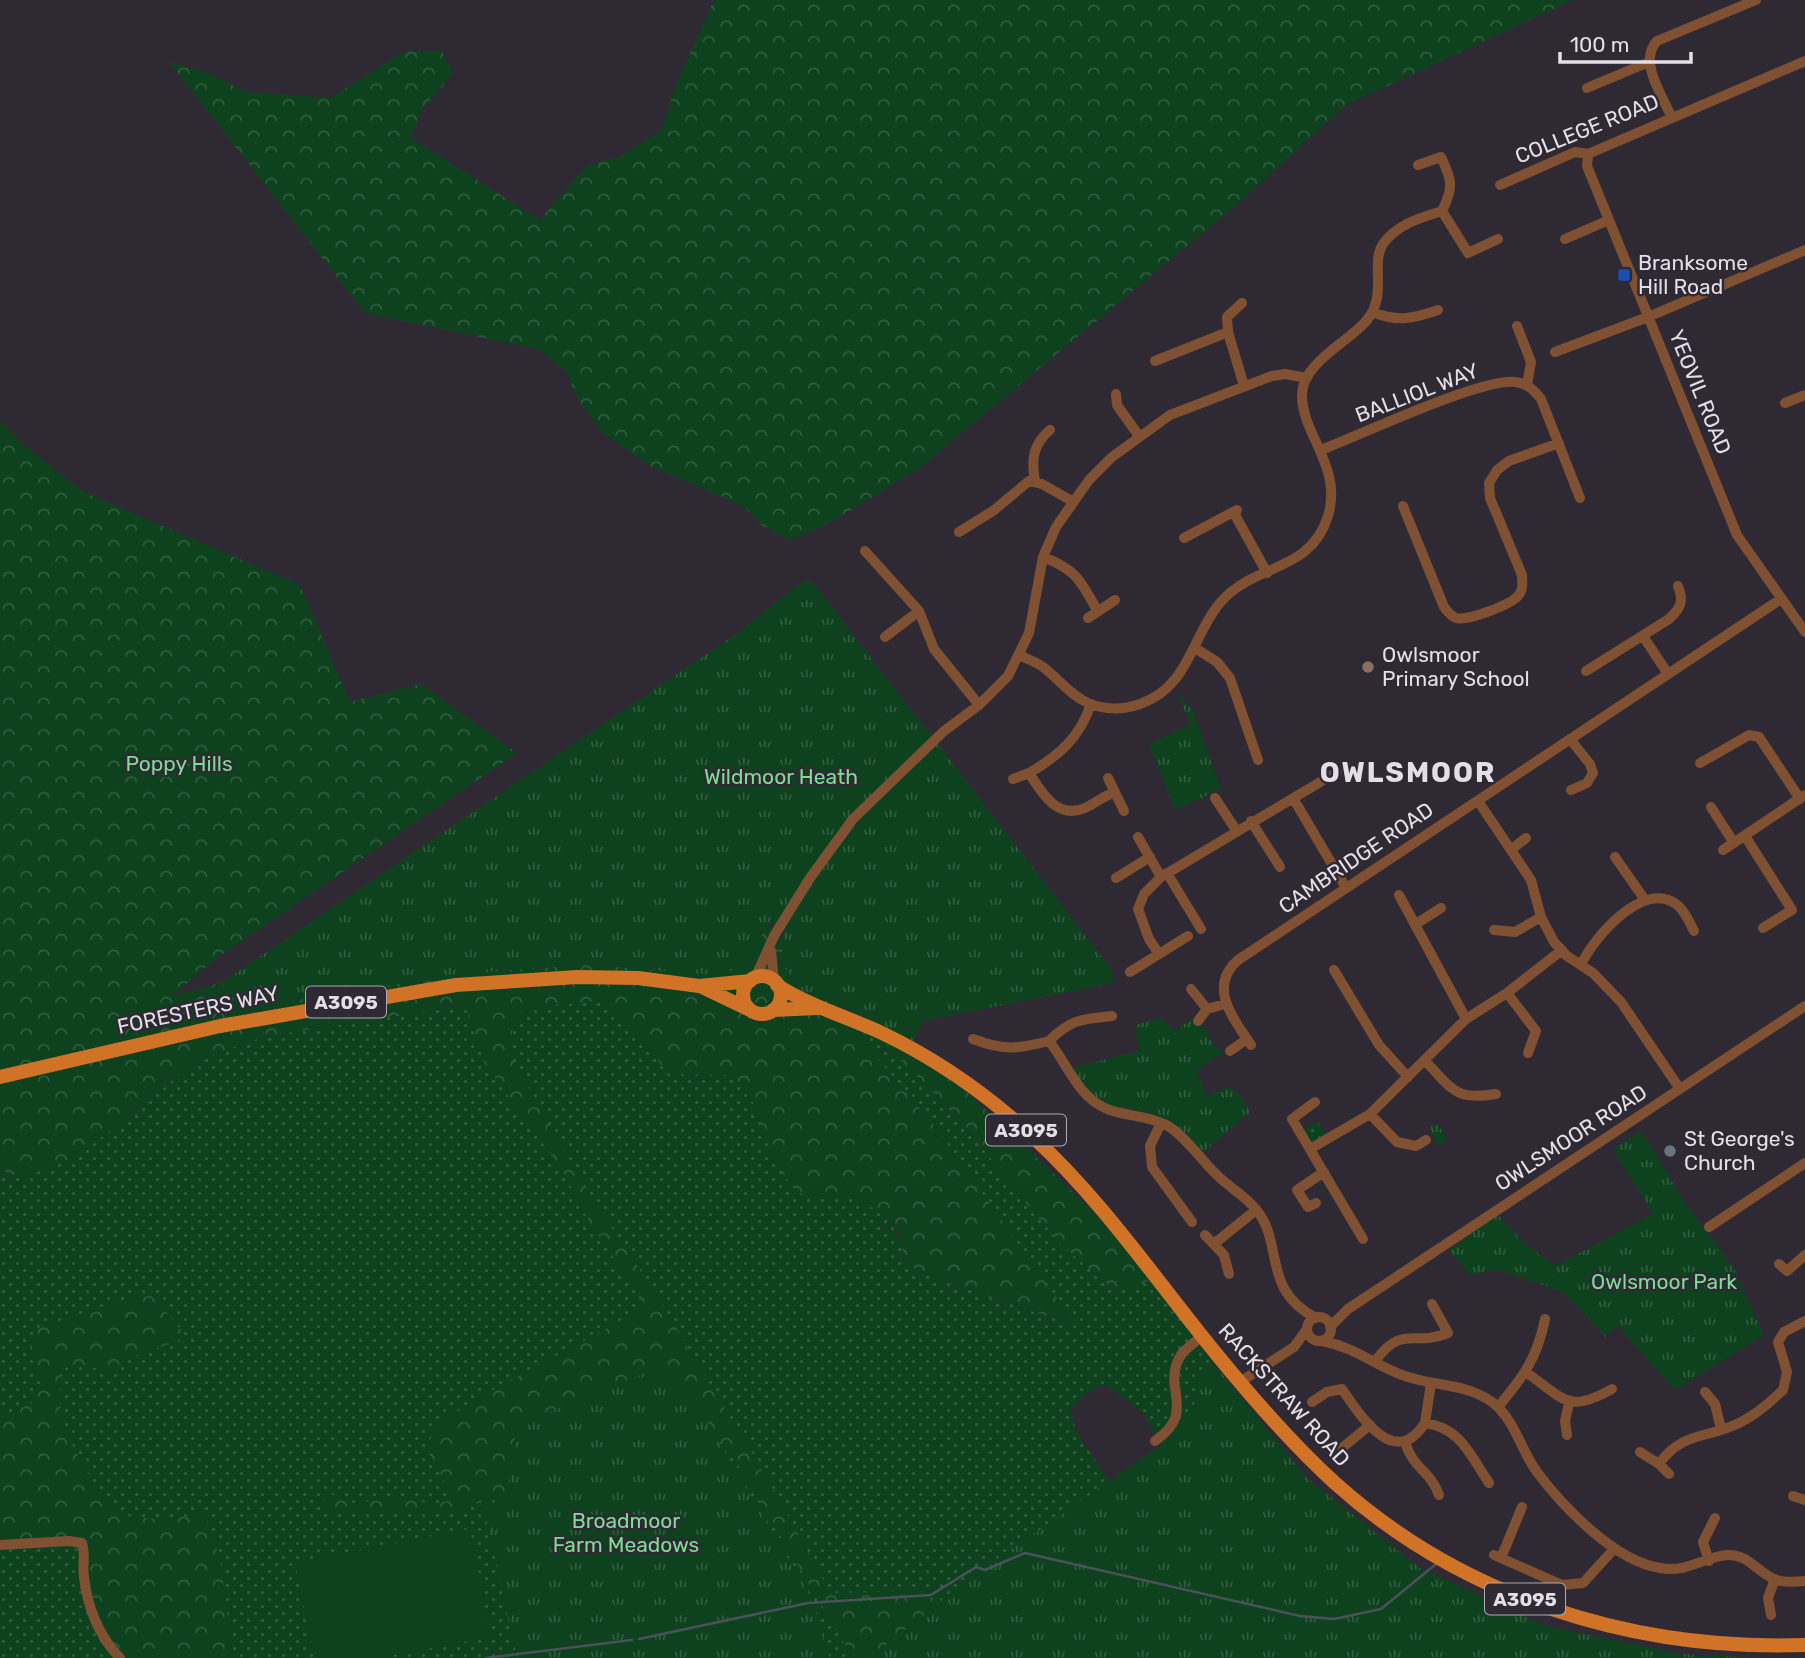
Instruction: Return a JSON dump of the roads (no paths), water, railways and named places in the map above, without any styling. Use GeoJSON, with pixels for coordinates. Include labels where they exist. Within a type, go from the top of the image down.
{"type":"FeatureCollection","features":[{"type":"Feature","properties":{"kind":"main road","name":"FORESTERS WAY"},"geometry":{"type":"LineString","coordinates":[[0,1077],[220,1026],[456,985],[577,977],[638,978],[699,986],[752,979]]}},
{"type":"Feature","properties":{"kind":"main road"},"geometry":{"type":"LineString","coordinates":[[765,977],[776,983],[780,1000],[773,1010],[762,1014],[751,1010],[743,994],[752,979],[765,977]]}},
{"type":"Feature","properties":{"kind":"main road","name":"RACKSTRAW ROAD"},"geometry":{"type":"LineString","coordinates":[[776,983],[822,1008],[917,1051],[963,1080],[1011,1117],[1073,1178],[1240,1382],[1313,1462],[1349,1495],[1436,1556],[1494,1586],[1580,1619],[1643,1635],[1714,1644],[1805,1645]]}},
{"type":"Feature","properties":{"kind":"main road","name":"FORESTERS WAY"},"geometry":{"type":"LineString","coordinates":[[699,986],[751,1010]]}},
{"type":"Feature","properties":{"kind":"main road","name":"RACKSTRAW ROAD"},"geometry":{"type":"LineString","coordinates":[[773,1010],[822,1008]]}},
{"type":"Feature","properties":{"kind":"street"},"geometry":{"type":"LineString","coordinates":[[1671,116],[1649,62],[1651,47],[1657,41],[1756,0]]}},
{"type":"Feature","properties":{"kind":"street","name":"COLLEGE ROAD"},"geometry":{"type":"LineString","coordinates":[[1500,184],[1575,152],[1588,154],[1671,116],[1805,61]]}},
{"type":"Feature","properties":{"kind":"street"},"geometry":{"type":"LineString","coordinates":[[1587,88],[1649,62]]}},
{"type":"Feature","properties":{"kind":"street","name":"YEOVIL ROAD"},"geometry":{"type":"LineString","coordinates":[[1588,154],[1587,166],[1737,535],[1805,632]]}},
{"type":"Feature","properties":{"kind":"street"},"geometry":{"type":"LineString","coordinates":[[1418,165],[1441,156],[1452,184],[1442,211]]}},
{"type":"Feature","properties":{"kind":"street"},"geometry":{"type":"LineString","coordinates":[[1442,211],[1468,253],[1498,239]]}},
{"type":"Feature","properties":{"kind":"street"},"geometry":{"type":"LineString","coordinates":[[1019,655],[1042,666],[1076,697],[1091,704],[1117,709],[1149,701],[1181,673],[1216,607],[1231,591],[1291,563],[1316,540],[1328,517],[1331,481],[1304,407],[1302,393],[1307,378],[1371,312],[1378,293],[1378,264],[1383,244],[1406,223],[1442,211]]}},
{"type":"Feature","properties":{"kind":"street"},"geometry":{"type":"LineString","coordinates":[[1565,239],[1609,220]]}},
{"type":"Feature","properties":{"kind":"street"},"geometry":{"type":"LineString","coordinates":[[1555,352],[1648,317],[1805,250]]}},
{"type":"Feature","properties":{"kind":"street"},"geometry":{"type":"LineString","coordinates":[[1242,303],[1227,317],[1228,332],[1244,386]]}},
{"type":"Feature","properties":{"kind":"street"},"geometry":{"type":"LineString","coordinates":[[1371,312],[1392,320],[1408,321],[1438,310]]}},
{"type":"Feature","properties":{"kind":"street"},"geometry":{"type":"LineString","coordinates":[[1517,327],[1531,362],[1527,385],[1541,399],[1580,498]]}},
{"type":"Feature","properties":{"kind":"street"},"geometry":{"type":"LineString","coordinates":[[1156,361],[1228,332]]}},
{"type":"Feature","properties":{"kind":"street"},"geometry":{"type":"LineString","coordinates":[[752,979],[771,948],[774,936],[810,877],[853,819],[944,731],[979,705],[1008,676],[1028,633],[1043,557],[1072,501],[1112,457],[1170,415],[1244,386],[1285,374],[1307,378]]}},
{"type":"Feature","properties":{"kind":"street","name":"BALLIOL WAY"},"geometry":{"type":"LineString","coordinates":[[1321,450],[1476,389],[1512,381],[1527,385]]}},
{"type":"Feature","properties":{"kind":"street"},"geometry":{"type":"LineString","coordinates":[[1116,394],[1117,405],[1139,436]]}},
{"type":"Feature","properties":{"kind":"street"},"geometry":{"type":"LineString","coordinates":[[1785,403],[1805,395]]}},
{"type":"Feature","properties":{"kind":"street"},"geometry":{"type":"LineString","coordinates":[[1035,481],[1032,466],[1035,450],[1050,430]]}},
{"type":"Feature","properties":{"kind":"street"},"geometry":{"type":"LineString","coordinates":[[1403,506],[1444,607],[1453,617],[1464,618],[1504,605],[1517,597],[1523,587],[1522,575],[1490,498],[1489,483],[1497,470],[1508,461],[1559,443]]}},
{"type":"Feature","properties":{"kind":"street"},"geometry":{"type":"LineString","coordinates":[[959,532],[993,511],[1023,485],[1035,481],[1072,501]]}},
{"type":"Feature","properties":{"kind":"street"},"geometry":{"type":"LineString","coordinates":[[1184,538],[1236,510],[1267,573]]}},
{"type":"Feature","properties":{"kind":"street"},"geometry":{"type":"LineString","coordinates":[[865,551],[919,611],[934,649],[979,705]]}},
{"type":"Feature","properties":{"kind":"street"},"geometry":{"type":"LineString","coordinates":[[1043,557],[1067,566],[1078,575],[1092,614],[1115,600]]}},
{"type":"Feature","properties":{"kind":"street"},"geometry":{"type":"LineString","coordinates":[[1586,671],[1679,610],[1683,598],[1678,586]]}},
{"type":"Feature","properties":{"kind":"street","name":"CAMBRIDGE ROAD"},"geometry":{"type":"LineString","coordinates":[[1225,1004],[1223,989],[1231,966],[1781,599]]}},
{"type":"Feature","properties":{"kind":"street"},"geometry":{"type":"LineString","coordinates":[[885,637],[919,611]]}},
{"type":"Feature","properties":{"kind":"street"},"geometry":{"type":"LineString","coordinates":[[1643,636],[1668,674]]}},
{"type":"Feature","properties":{"kind":"street"},"geometry":{"type":"LineString","coordinates":[[1195,648],[1217,662],[1230,678],[1258,760]]}},
{"type":"Feature","properties":{"kind":"street"},"geometry":{"type":"LineString","coordinates":[[1013,779],[1052,760],[1069,744],[1085,723],[1091,704]]}},
{"type":"Feature","properties":{"kind":"street"},"geometry":{"type":"LineString","coordinates":[[1249,731],[1262,727]]}},
{"type":"Feature","properties":{"kind":"street"},"geometry":{"type":"LineString","coordinates":[[1700,763],[1749,736],[1759,737],[1802,797],[1723,850]]}},
{"type":"Feature","properties":{"kind":"street"},"geometry":{"type":"LineString","coordinates":[[1570,739],[1593,773],[1587,783],[1571,790]]}},
{"type":"Feature","properties":{"kind":"street"},"geometry":{"type":"LineString","coordinates":[[1159,954],[1149,939],[1138,909],[1144,894],[1164,875],[1337,772]]}},
{"type":"Feature","properties":{"kind":"street"},"geometry":{"type":"LineString","coordinates":[[1029,773],[1046,799],[1059,809],[1074,811],[1115,792]]}},
{"type":"Feature","properties":{"kind":"street"},"geometry":{"type":"LineString","coordinates":[[1108,778],[1124,811]]}},
{"type":"Feature","properties":{"kind":"street"},"geometry":{"type":"LineString","coordinates":[[1293,798],[1346,888]]}},
{"type":"Feature","properties":{"kind":"street"},"geometry":{"type":"LineString","coordinates":[[1215,799],[1236,830]]}},
{"type":"Feature","properties":{"kind":"street"},"geometry":{"type":"LineString","coordinates":[[1478,801],[1531,880],[1541,917],[1562,950],[1605,983],[1621,1002],[1680,1090]]}},
{"type":"Feature","properties":{"kind":"street"},"geometry":{"type":"LineString","coordinates":[[1710,807],[1734,843]]}},
{"type":"Feature","properties":{"kind":"street"},"geometry":{"type":"LineString","coordinates":[[1251,821],[1280,867]]}},
{"type":"Feature","properties":{"kind":"street"},"geometry":{"type":"LineString","coordinates":[[1745,836],[1793,910],[1763,928]]}},
{"type":"Feature","properties":{"kind":"street"},"geometry":{"type":"LineString","coordinates":[[1138,837],[1201,929]]}},
{"type":"Feature","properties":{"kind":"street"},"geometry":{"type":"LineString","coordinates":[[1512,849],[1526,838]]}},
{"type":"Feature","properties":{"kind":"street"},"geometry":{"type":"LineString","coordinates":[[1116,878],[1150,857]]}},
{"type":"Feature","properties":{"kind":"street"},"geometry":{"type":"LineString","coordinates":[[1615,857],[1645,900]]}},
{"type":"Feature","properties":{"kind":"street"},"geometry":{"type":"LineString","coordinates":[[1399,895],[1466,1019]]}},
{"type":"Feature","properties":{"kind":"street"},"geometry":{"type":"LineString","coordinates":[[1581,965],[1603,931],[1645,900],[1658,898],[1677,904],[1695,931]]}},
{"type":"Feature","properties":{"kind":"street"},"geometry":{"type":"LineString","coordinates":[[1416,924],[1441,908]]}},
{"type":"Feature","properties":{"kind":"street"},"geometry":{"type":"LineString","coordinates":[[1494,930],[1515,932],[1541,917]]}},
{"type":"Feature","properties":{"kind":"street"},"geometry":{"type":"LineString","coordinates":[[1130,972],[1188,936]]}},
{"type":"Feature","properties":{"kind":"street"},"geometry":{"type":"LineString","coordinates":[[771,948],[776,983]]}},
{"type":"Feature","properties":{"kind":"street"},"geometry":{"type":"LineString","coordinates":[[1310,1149],[1370,1114],[1466,1019],[1507,993],[1562,950]]}},
{"type":"Feature","properties":{"kind":"street"},"geometry":{"type":"LineString","coordinates":[[1334,970],[1379,1045],[1408,1077]]}},
{"type":"Feature","properties":{"kind":"street"},"geometry":{"type":"LineString","coordinates":[[1191,989],[1207,1009]]}},
{"type":"Feature","properties":{"kind":"street"},"geometry":{"type":"LineString","coordinates":[[1507,993],[1536,1031],[1528,1053]]}},
{"type":"Feature","properties":{"kind":"street"},"geometry":{"type":"LineString","coordinates":[[1198,1021],[1207,1009],[1225,1004],[1249,1042],[1230,1051]]}},
{"type":"Feature","properties":{"kind":"street","name":"OWLSMOOR ROAD"},"geometry":{"type":"LineString","coordinates":[[1321,1341],[1330,1328],[1359,1302],[1805,1006]]}},
{"type":"Feature","properties":{"kind":"street"},"geometry":{"type":"LineString","coordinates":[[973,1039],[996,1048],[1014,1049],[1049,1041],[1064,1026],[1075,1020],[1112,1016]]}},
{"type":"Feature","properties":{"kind":"street"},"geometry":{"type":"LineString","coordinates":[[1049,1041],[1086,1097],[1108,1109],[1146,1115],[1176,1132],[1256,1210],[1264,1224],[1277,1276],[1311,1339],[1344,1345],[1397,1373],[1466,1389],[1497,1407],[1522,1441],[1536,1471],[1570,1510],[1614,1549],[1636,1562],[1661,1569],[1690,1568],[1727,1555],[1748,1559],[1774,1579],[1805,1581]]}},
{"type":"Feature","properties":{"kind":"street"},"geometry":{"type":"LineString","coordinates":[[1425,1061],[1455,1092],[1469,1098],[1496,1094]]}},
{"type":"Feature","properties":{"kind":"street"},"geometry":{"type":"LineString","coordinates":[[1315,1102],[1292,1119],[1363,1239]]}},
{"type":"Feature","properties":{"kind":"street"},"geometry":{"type":"LineString","coordinates":[[1370,1114],[1397,1142],[1416,1146],[1426,1140]]}},
{"type":"Feature","properties":{"kind":"street"},"geometry":{"type":"LineString","coordinates":[[1161,1123],[1150,1146],[1152,1167],[1192,1222]]}},
{"type":"Feature","properties":{"kind":"street"},"geometry":{"type":"LineString","coordinates":[[1710,1227],[1805,1163]]}},
{"type":"Feature","properties":{"kind":"street"},"geometry":{"type":"LineString","coordinates":[[1316,1203],[1308,1207],[1297,1191],[1324,1172]]}},
{"type":"Feature","properties":{"kind":"street"},"geometry":{"type":"LineString","coordinates":[[1215,1243],[1256,1210]]}},
{"type":"Feature","properties":{"kind":"street"},"geometry":{"type":"LineString","coordinates":[[1205,1235],[1224,1255],[1229,1274]]}},
{"type":"Feature","properties":{"kind":"street"},"geometry":{"type":"LineString","coordinates":[[1779,1264],[1787,1271],[1805,1255]]}},
{"type":"Feature","properties":{"kind":"street","name":"OWLSMOOR ROAD"},"geometry":{"type":"LineString","coordinates":[[1318,1318],[1359,1302]]}},
{"type":"Feature","properties":{"kind":"street"},"geometry":{"type":"LineString","coordinates":[[1376,1360],[1388,1344],[1402,1337],[1432,1340],[1448,1334],[1432,1304]]}},
{"type":"Feature","properties":{"kind":"street"},"geometry":{"type":"LineString","coordinates":[[1295,1305],[1318,1318],[1344,1345]]}},
{"type":"Feature","properties":{"kind":"street"},"geometry":{"type":"LineString","coordinates":[[1294,1347],[1318,1318]]}},
{"type":"Feature","properties":{"kind":"street"},"geometry":{"type":"LineString","coordinates":[[1497,1407],[1527,1373],[1540,1344],[1545,1319]]}},
{"type":"Feature","properties":{"kind":"street"},"geometry":{"type":"LineString","coordinates":[[1659,1464],[1670,1448],[1685,1439],[1739,1423],[1783,1390],[1787,1372],[1778,1342],[1784,1332],[1805,1321]]}},
{"type":"Feature","properties":{"kind":"street"},"geometry":{"type":"LineString","coordinates":[[1155,1441],[1167,1432],[1177,1419],[1174,1379],[1181,1355],[1202,1336]]}},
{"type":"Feature","properties":{"kind":"street"},"geometry":{"type":"LineString","coordinates":[[1240,1382],[1294,1347],[1321,1341]]}},
{"type":"Feature","properties":{"kind":"street"},"geometry":{"type":"LineString","coordinates":[[1527,1373],[1569,1403],[1588,1402],[1612,1389]]}},
{"type":"Feature","properties":{"kind":"street"},"geometry":{"type":"LineString","coordinates":[[1312,1402],[1327,1392],[1342,1389],[1370,1425],[1389,1441],[1405,1442],[1416,1436],[1424,1423],[1431,1383]]}},
{"type":"Feature","properties":{"kind":"street"},"geometry":{"type":"LineString","coordinates":[[1705,1392],[1715,1404],[1721,1429]]}},
{"type":"Feature","properties":{"kind":"street"},"geometry":{"type":"LineString","coordinates":[[1567,1435],[1565,1421],[1569,1403]]}},
{"type":"Feature","properties":{"kind":"street"},"geometry":{"type":"LineString","coordinates":[[1424,1423],[1442,1426],[1458,1437],[1489,1483]]}},
{"type":"Feature","properties":{"kind":"street"},"geometry":{"type":"LineString","coordinates":[[1342,1448],[1370,1425]]}},
{"type":"Feature","properties":{"kind":"street"},"geometry":{"type":"LineString","coordinates":[[1405,1442],[1411,1460],[1425,1471],[1438,1494]]}},
{"type":"Feature","properties":{"kind":"street"},"geometry":{"type":"LineString","coordinates":[[1640,1452],[1669,1474]]}},
{"type":"Feature","properties":{"kind":"street"},"geometry":{"type":"LineString","coordinates":[[1793,1496],[1805,1500]]}},
{"type":"Feature","properties":{"kind":"street"},"geometry":{"type":"LineString","coordinates":[[1522,1507],[1497,1557],[1562,1586],[1583,1583],[1614,1549]]}},
{"type":"Feature","properties":{"kind":"street"},"geometry":{"type":"LineString","coordinates":[[1709,1561],[1703,1542],[1715,1518]]}},
{"type":"Feature","properties":{"kind":"street"},"geometry":{"type":"LineString","coordinates":[[0,1545],[69,1541],[82,1544],[84,1576],[97,1626],[110,1648],[120,1658]]}},
{"type":"Feature","properties":{"kind":"street"},"geometry":{"type":"LineString","coordinates":[[1770,1615],[1768,1598],[1774,1579]]}},
{"type":"Feature","properties":{"kind":"waterway"},"geometry":{"type":"LineString","coordinates":[[639,1639],[808,1603],[931,1595],[976,1567],[985,1570],[1025,1553],[1300,1616],[1334,1619],[1381,1609],[1436,1564]]}},
{"type":"Feature","properties":{"kind":"waterway"},"geometry":{"type":"LineString","coordinates":[[486,1658],[632,1640]]}},
{"type":"Feature","properties":{"kind":"place","name":"Branksome Hill Road"},"geometry":{"type":"Point","coordinates":[1624,275]}},
{"type":"Feature","properties":{"kind":"place","name":"Owlsmoor Primary School"},"geometry":{"type":"Point","coordinates":[1368,667]}},
{"type":"Feature","properties":{"kind":"place","name":"St George's Church"},"geometry":{"type":"Point","coordinates":[1670,1151]}},
{"type":"Feature","properties":{"kind":"district","name":"OWLSMOOR"},"geometry":{"type":"Point","coordinates":[1408,772]}},
{"type":"Feature","properties":{"kind":"park label","name":"Poppy Hills"},"geometry":{"type":"Point","coordinates":[179,764]}},
{"type":"Feature","properties":{"kind":"park label","name":"Wildmoor Heath"},"geometry":{"type":"Point","coordinates":[781,777]}},
{"type":"Feature","properties":{"kind":"park label","name":"Owlsmoor Park"},"geometry":{"type":"Point","coordinates":[1664,1282]}},
{"type":"Feature","properties":{"kind":"park label","name":"Broadmoor Farm Meadows"},"geometry":{"type":"Point","coordinates":[626,1533]}}]}
